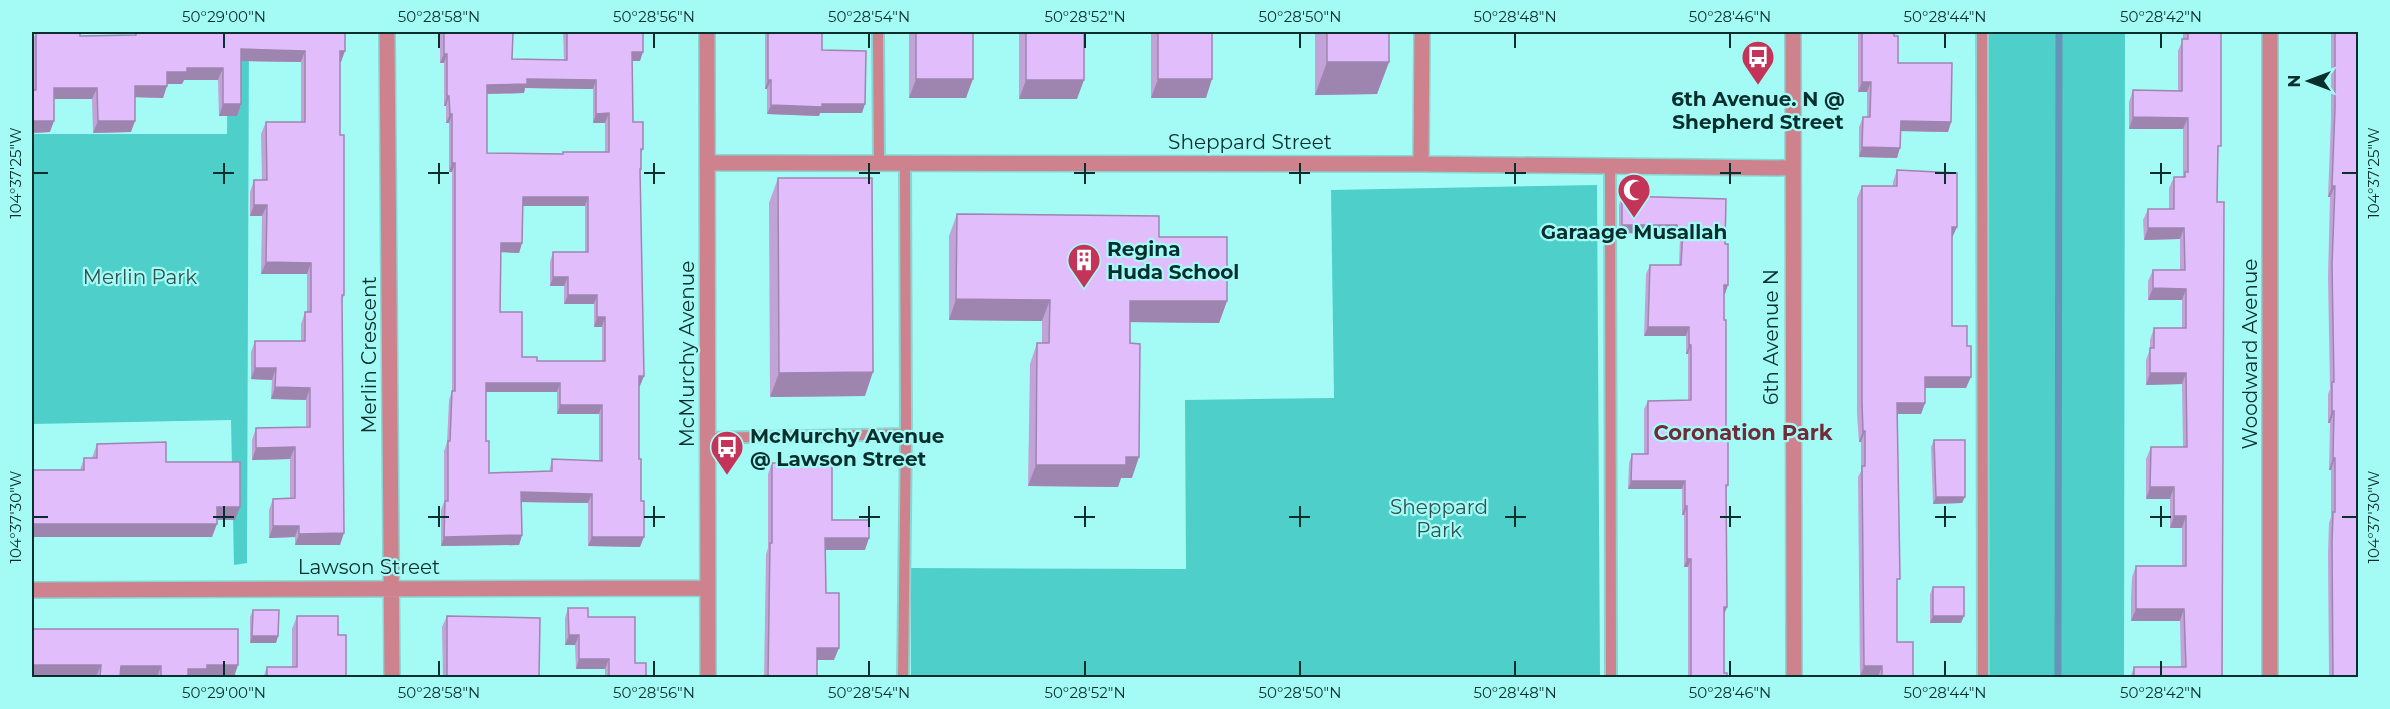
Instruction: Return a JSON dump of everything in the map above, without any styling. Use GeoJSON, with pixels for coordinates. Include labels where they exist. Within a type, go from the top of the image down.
{"type":"FeatureCollection","features":[{"type":"Feature","properties":{"kind":"street","name":"Merlin Crescent"},"geometry":{"type":"LineString","coordinates":[[387,32],[392,678]]}},
{"type":"Feature","properties":{"kind":"street","name":"McMurchy Avenue"},"geometry":{"type":"LineString","coordinates":[[707,32],[708,678]]}},
{"type":"Feature","properties":{"kind":"street"},"geometry":{"type":"LineString","coordinates":[[1421,164],[1422,32]]}},
{"type":"Feature","properties":{"kind":"street","name":"6th Avenue N"},"geometry":{"type":"LineString","coordinates":[[1793,32],[1791,168],[1794,678]]}},
{"type":"Feature","properties":{"kind":"street","name":"Woodward Avenue"},"geometry":{"type":"LineString","coordinates":[[2270,32],[2270,678]]}},
{"type":"Feature","properties":{"kind":"street","name":"Sheppard Street"},"geometry":{"type":"LineString","coordinates":[[708,163],[1421,164],[1791,168]]}},
{"type":"Feature","properties":{"kind":"street","name":"Lawson Street"},"geometry":{"type":"LineString","coordinates":[[32,590],[707,588]]}},
{"type":"Feature","properties":{"kind":"lane"},"geometry":{"type":"LineString","coordinates":[[878,32],[879,163]]}},
{"type":"Feature","properties":{"kind":"lane"},"geometry":{"type":"LineString","coordinates":[[1982,32],[1983,678]]}},
{"type":"Feature","properties":{"kind":"lane"},"geometry":{"type":"LineString","coordinates":[[903,678],[906,434],[904,163]]}},
{"type":"Feature","properties":{"kind":"lane"},"geometry":{"type":"LineString","coordinates":[[1610,166],[1611,678]]}},
{"type":"Feature","properties":{"kind":"lane"},"geometry":{"type":"LineString","coordinates":[[708,438],[906,434]]}},
{"type":"Feature","properties":{"kind":"green space","name":"Merlin Park"},"geometry":{"type":"Polygon","coordinates":[[[228,32],[249,32],[247,563],[234,565],[231,420],[32,424],[32,134],[227,134],[228,32]]]}},
{"type":"Feature","properties":{"kind":"green space"},"geometry":{"type":"Polygon","coordinates":[[[1982,32],[2125,32],[2124,677],[1983,677],[1982,32]]]}},
{"type":"Feature","properties":{"kind":"green space","name":"Sheppard Park"},"geometry":{"type":"Polygon","coordinates":[[[1597,185],[1600,677],[911,677],[911,568],[1186,569],[1185,400],[1334,398],[1331,190],[1597,185]]]}},
{"type":"Feature","properties":{"kind":"building"},"geometry":{"type":"Polygon","coordinates":[[[36,32],[80,33],[80,36],[136,35],[136,32],[345,32],[345,51],[340,51],[340,135],[344,135],[344,295],[342,295],[344,533],[299,534],[299,526],[273,526],[273,499],[295,498],[295,447],[256,448],[256,428],[310,427],[310,388],[275,387],[276,368],[255,368],[255,341],[305,341],[305,312],[311,312],[311,263],[266,262],[267,205],[254,205],[254,180],[267,180],[266,122],[305,122],[305,51],[241,49],[241,104],[223,104],[223,68],[187,68],[187,72],[167,72],[167,86],[135,86],[135,121],[98,121],[97,88],[54,88],[54,121],[32,121],[32,90],[36,90],[36,32]]]}},
{"type":"Feature","properties":{"kind":"building"},"geometry":{"type":"Polygon","coordinates":[[[444,32],[513,32],[512,59],[567,60],[567,32],[643,32],[643,52],[632,52],[633,122],[643,122],[640,169],[644,376],[639,376],[639,459],[641,459],[641,501],[644,501],[644,537],[592,537],[592,494],[521,492],[522,535],[444,537],[445,501],[448,501],[448,441],[450,441],[452,391],[455,391],[455,163],[452,163],[452,114],[450,114],[449,96],[447,96],[447,54],[444,54],[444,32]],[[527,79],[527,84],[487,85],[487,153],[609,152],[609,113],[596,114],[596,80],[527,79]],[[523,197],[522,243],[501,243],[500,312],[522,312],[522,357],[537,357],[537,361],[605,361],[605,317],[597,317],[597,295],[568,295],[568,277],[553,277],[553,252],[588,252],[588,197],[523,197]],[[486,383],[486,441],[489,441],[489,473],[552,471],[552,459],[602,461],[602,405],[560,405],[560,383],[486,383]]]}},
{"type":"Feature","properties":{"kind":"building"},"geometry":{"type":"Polygon","coordinates":[[[768,32],[822,32],[822,50],[866,51],[865,104],[822,104],[822,107],[771,105],[771,80],[768,80],[768,32]]]}},
{"type":"Feature","properties":{"kind":"building"},"geometry":{"type":"Polygon","coordinates":[[[916,32],[973,32],[973,79],[916,79],[916,32]]]}},
{"type":"Feature","properties":{"kind":"building"},"geometry":{"type":"Polygon","coordinates":[[[1026,32],[1084,32],[1084,80],[1026,80],[1026,32]]]}},
{"type":"Feature","properties":{"kind":"building"},"geometry":{"type":"Polygon","coordinates":[[[1158,32],[1212,32],[1212,79],[1158,79],[1158,32]]]}},
{"type":"Feature","properties":{"kind":"building"},"geometry":{"type":"Polygon","coordinates":[[[1327,32],[1389,32],[1389,62],[1327,62],[1327,32]]]}},
{"type":"Feature","properties":{"kind":"building"},"geometry":{"type":"Polygon","coordinates":[[[1862,32],[1894,32],[1894,36],[1898,36],[1898,63],[1952,63],[1951,122],[1901,121],[1900,148],[1862,147],[1863,117],[1870,117],[1871,82],[1862,82],[1862,32]]]}},
{"type":"Feature","properties":{"kind":"building"},"geometry":{"type":"Polygon","coordinates":[[[2188,32],[2221,32],[2221,146],[2218,146],[2217,202],[2224,202],[2222,678],[2134,678],[2134,667],[2186,667],[2184,609],[2136,609],[2136,566],[2186,566],[2186,516],[2174,516],[2174,487],[2150,487],[2151,447],[2187,447],[2186,373],[2150,373],[2150,348],[2154,348],[2154,328],[2186,328],[2186,289],[2153,288],[2153,270],[2185,270],[2184,228],[2148,228],[2148,209],[2174,209],[2174,177],[2185,177],[2185,172],[2188,172],[2188,118],[2133,117],[2133,90],[2182,91],[2182,39],[2188,39],[2188,32]]]}},
{"type":"Feature","properties":{"kind":"building"},"geometry":{"type":"Polygon","coordinates":[[[2335,32],[2358,32],[2358,678],[2333,678],[2332,543],[2333,512],[2335,512],[2335,458],[2333,458],[2334,411],[2332,411],[2332,382],[2334,382],[2332,265],[2335,186],[2332,186],[2335,32]]]}},
{"type":"Feature","properties":{"kind":"building"},"geometry":{"type":"Polygon","coordinates":[[[1897,170],[1957,173],[1957,227],[1952,227],[1952,326],[1967,326],[1967,346],[1971,346],[1971,377],[1925,377],[1925,403],[1897,403],[1900,579],[1897,579],[1897,642],[1913,642],[1913,678],[1882,678],[1882,666],[1864,666],[1862,466],[1865,466],[1865,431],[1863,431],[1862,403],[1862,186],[1897,186],[1897,170]]]}},
{"type":"Feature","properties":{"kind":"building"},"geometry":{"type":"Polygon","coordinates":[[[778,178],[872,178],[873,372],[779,373],[778,178]]]}},
{"type":"Feature","properties":{"kind":"building"},"geometry":{"type":"Polygon","coordinates":[[[1622,196],[1726,199],[1725,244],[1728,244],[1728,285],[1724,285],[1724,320],[1726,320],[1728,485],[1726,485],[1727,607],[1724,607],[1724,673],[1727,673],[1727,678],[1691,678],[1691,559],[1687,559],[1685,481],[1631,481],[1632,454],[1648,454],[1648,401],[1691,400],[1689,327],[1648,327],[1650,265],[1681,265],[1683,229],[1677,229],[1677,225],[1622,225],[1622,196]]]}},
{"type":"Feature","properties":{"kind":"building"},"geometry":{"type":"Polygon","coordinates":[[[957,214],[1159,216],[1159,237],[1227,237],[1227,301],[1130,301],[1130,343],[1140,344],[1139,457],[1126,457],[1126,465],[1036,465],[1037,343],[1049,343],[1050,300],[956,299],[957,214]]]}},
{"type":"Feature","properties":{"kind":"building"},"geometry":{"type":"Polygon","coordinates":[[[1934,440],[1965,440],[1965,497],[1936,497],[1934,440]]]}},
{"type":"Feature","properties":{"kind":"building"},"geometry":{"type":"Polygon","coordinates":[[[166,442],[166,462],[240,462],[240,507],[217,507],[217,524],[32,524],[32,470],[84,470],[84,458],[97,458],[97,444],[166,442]]]}},
{"type":"Feature","properties":{"kind":"building"},"geometry":{"type":"Polygon","coordinates":[[[772,463],[832,463],[832,520],[869,520],[869,538],[825,538],[826,593],[839,593],[839,648],[817,648],[817,678],[768,678],[772,463]]]}},
{"type":"Feature","properties":{"kind":"building"},"geometry":{"type":"Polygon","coordinates":[[[1933,587],[1964,587],[1964,616],[1933,616],[1933,587]]]}},
{"type":"Feature","properties":{"kind":"building"},"geometry":{"type":"Polygon","coordinates":[[[568,608],[588,608],[588,617],[635,617],[635,663],[646,663],[646,678],[609,678],[609,659],[579,659],[579,635],[569,635],[568,608]]]}},
{"type":"Feature","properties":{"kind":"building"},"geometry":{"type":"Polygon","coordinates":[[[253,610],[279,610],[278,636],[252,636],[253,610]]]}},
{"type":"Feature","properties":{"kind":"building"},"geometry":{"type":"Polygon","coordinates":[[[297,616],[338,616],[338,635],[346,635],[346,678],[267,678],[267,667],[297,667],[297,616]]]}},
{"type":"Feature","properties":{"kind":"building"},"geometry":{"type":"Polygon","coordinates":[[[447,616],[540,618],[539,678],[447,678],[447,616]]]}},
{"type":"Feature","properties":{"kind":"building"},"geometry":{"type":"Polygon","coordinates":[[[32,629],[238,629],[238,665],[207,665],[207,669],[188,669],[188,678],[161,678],[161,666],[121,666],[120,676],[100,676],[101,665],[32,665],[32,629]]]}},
{"type":"Feature","properties":{"kind":"waterway"},"geometry":{"type":"LineString","coordinates":[[2058,678],[2059,32]]}},
{"type":"Feature","properties":{"kind":"place","name":"6th Avenue. N @ Shepherd Street"},"geometry":{"type":"Point","coordinates":[1758,86]}},
{"type":"Feature","properties":{"kind":"place","name":"Garaage Musallah"},"geometry":{"type":"Point","coordinates":[1634,219]}},
{"type":"Feature","properties":{"kind":"place","name":"Regina Huda School"},"geometry":{"type":"Point","coordinates":[1084,289]}},
{"type":"Feature","properties":{"kind":"place","name":"McMurchy Avenue @ Lawson Street"},"geometry":{"type":"Point","coordinates":[727,476]}},
{"type":"Feature","properties":{"kind":"district","name":"Coronation Park"},"geometry":{"type":"Point","coordinates":[1743,433]}}]}
